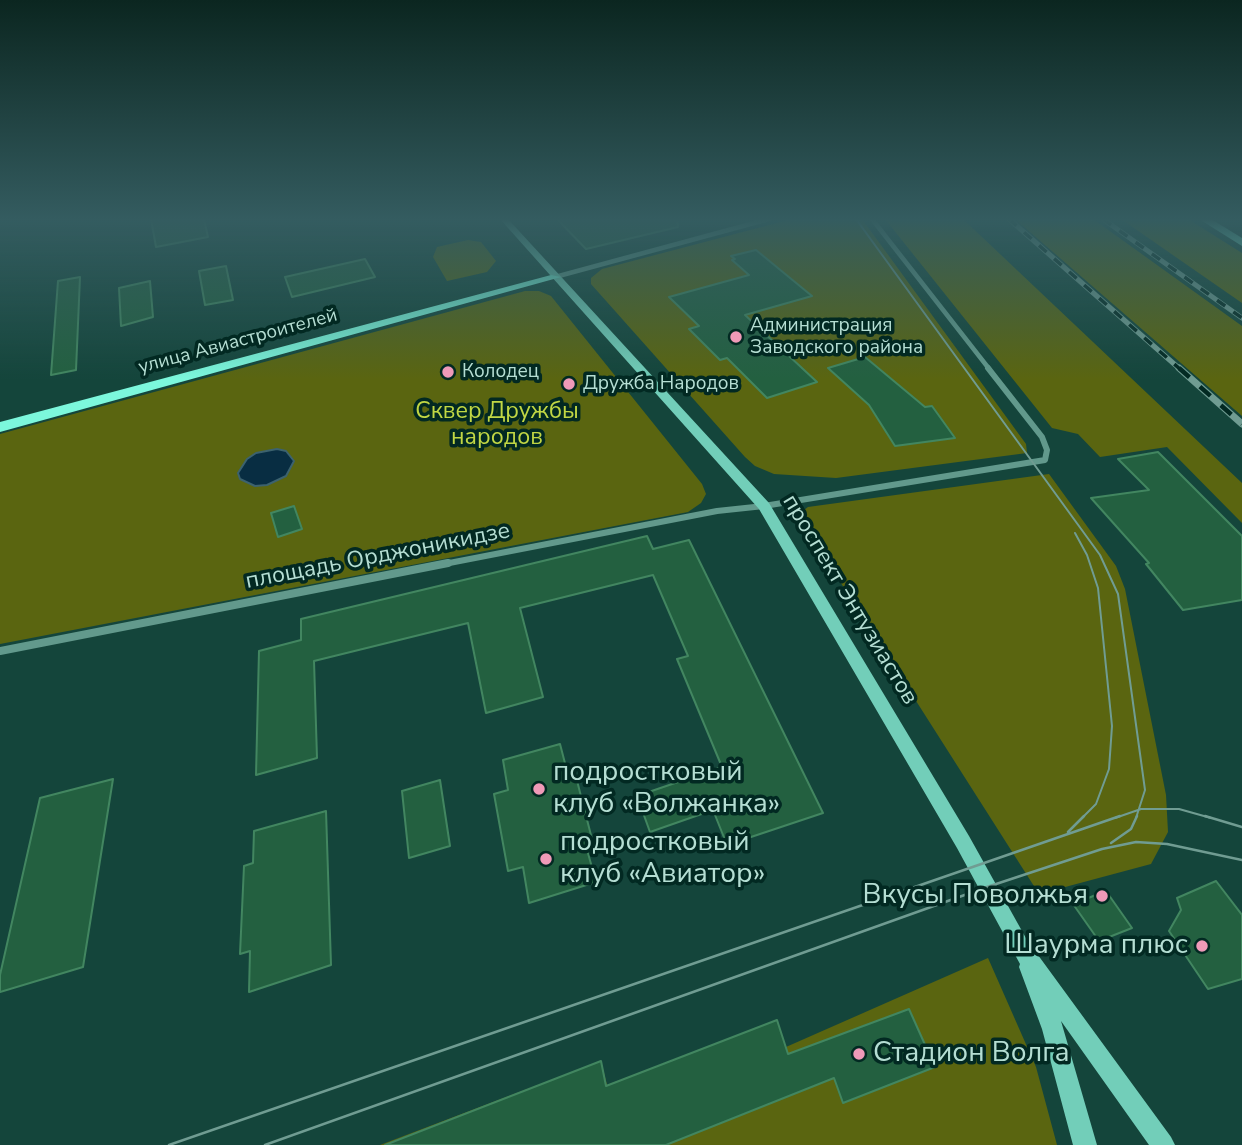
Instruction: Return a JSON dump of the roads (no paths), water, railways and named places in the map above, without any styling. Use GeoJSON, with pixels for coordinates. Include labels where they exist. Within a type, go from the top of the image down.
{"type":"FeatureCollection","features":[{"type":"Feature","properties":{"kind":"main road","name":"проспект Энтузиастов"},"geometry":{"type":"LineString","coordinates":[[552,272],[764,506],[962,842],[1020,947],[1163,1145]]}},
{"type":"Feature","properties":{"kind":"main road","name":"улица Авиастроителей"},"geometry":{"type":"LineString","coordinates":[[0,427],[555,276]]}},
{"type":"Feature","properties":{"kind":"main road","name":"проспект Энтузиастов"},"geometry":{"type":"LineString","coordinates":[[1020,947],[1053,1029],[1085,1145]]}},
{"type":"Feature","properties":{"kind":"street","name":"улица Авиастроителей"},"geometry":{"type":"LineString","coordinates":[[555,276],[568,272]]}},
{"type":"Feature","properties":{"kind":"street","name":"площадь Орджоникидзе"},"geometry":{"type":"LineString","coordinates":[[0,651],[717,511],[764,506],[1045,460],[1047,450],[1042,437],[914,272]]}},
{"type":"Feature","properties":{"kind":"water"},"geometry":{"type":"Polygon","coordinates":[[[277,449],[286,451],[294,461],[286,476],[267,485],[255,486],[240,479],[238,473],[247,459],[256,453],[277,449]]]}},
{"type":"Feature","properties":{"kind":"tram line"},"geometry":{"type":"LineString","coordinates":[[895,272],[1100,555],[1118,594],[1145,790],[1139,810]]}},
{"type":"Feature","properties":{"kind":"tram line"},"geometry":{"type":"LineString","coordinates":[[1068,832],[1096,804],[1109,769],[1112,726],[1098,588],[1087,555],[1075,533]]}},
{"type":"Feature","properties":{"kind":"tram line"},"geometry":{"type":"LineString","coordinates":[[1139,810],[1179,809],[1211,818]]}},
{"type":"Feature","properties":{"kind":"tram line"},"geometry":{"type":"LineString","coordinates":[[1115,818],[1139,810]]}},
{"type":"Feature","properties":{"kind":"tram line"},"geometry":{"type":"LineString","coordinates":[[1136,818],[1139,810]]}},
{"type":"Feature","properties":{"kind":"tram line"},"geometry":{"type":"LineString","coordinates":[[169,1145],[1120,816]]}},
{"type":"Feature","properties":{"kind":"tram line"},"geometry":{"type":"LineString","coordinates":[[1111,843],[1131,829],[1137,816]]}},
{"type":"Feature","properties":{"kind":"tram line"},"geometry":{"type":"LineString","coordinates":[[1205,816],[1242,827]]}},
{"type":"Feature","properties":{"kind":"tram line"},"geometry":{"type":"LineString","coordinates":[[265,1145],[987,887],[1102,849],[1136,842],[1167,844],[1242,860]]}},
{"type":"Feature","properties":{"kind":"railway"},"geometry":{"type":"LineString","coordinates":[[1070,272],[1181,370]]}},
{"type":"Feature","properties":{"kind":"railway"},"geometry":{"type":"LineString","coordinates":[[1178,272],[1242,318]]}},
{"type":"Feature","properties":{"kind":"railway"},"geometry":{"type":"LineString","coordinates":[[1179,368],[1242,424]]}},
{"type":"Feature","properties":{"kind":"place","name":"Администрация Заводского района"},"geometry":{"type":"Point","coordinates":[736,337]}},
{"type":"Feature","properties":{"kind":"place","name":"Колодец"},"geometry":{"type":"Point","coordinates":[448,372]}},
{"type":"Feature","properties":{"kind":"place","name":"Дружба Народов"},"geometry":{"type":"Point","coordinates":[569,384]}},
{"type":"Feature","properties":{"kind":"place","name":"подростковый клуб «Волжанка»"},"geometry":{"type":"Point","coordinates":[539,789]}},
{"type":"Feature","properties":{"kind":"place","name":"подростковый клуб «Авиатор»"},"geometry":{"type":"Point","coordinates":[546,859]}},
{"type":"Feature","properties":{"kind":"place","name":"Вкусы Поволжья"},"geometry":{"type":"Point","coordinates":[1102,896]}},
{"type":"Feature","properties":{"kind":"place","name":"Шаурма плюс"},"geometry":{"type":"Point","coordinates":[1202,946]}},
{"type":"Feature","properties":{"kind":"place","name":"Стадион Волга"},"geometry":{"type":"Point","coordinates":[859,1054]}},
{"type":"Feature","properties":{"kind":"park label","name":"Сквер Дружбы народов"},"geometry":{"type":"Point","coordinates":[497,425]}}]}
